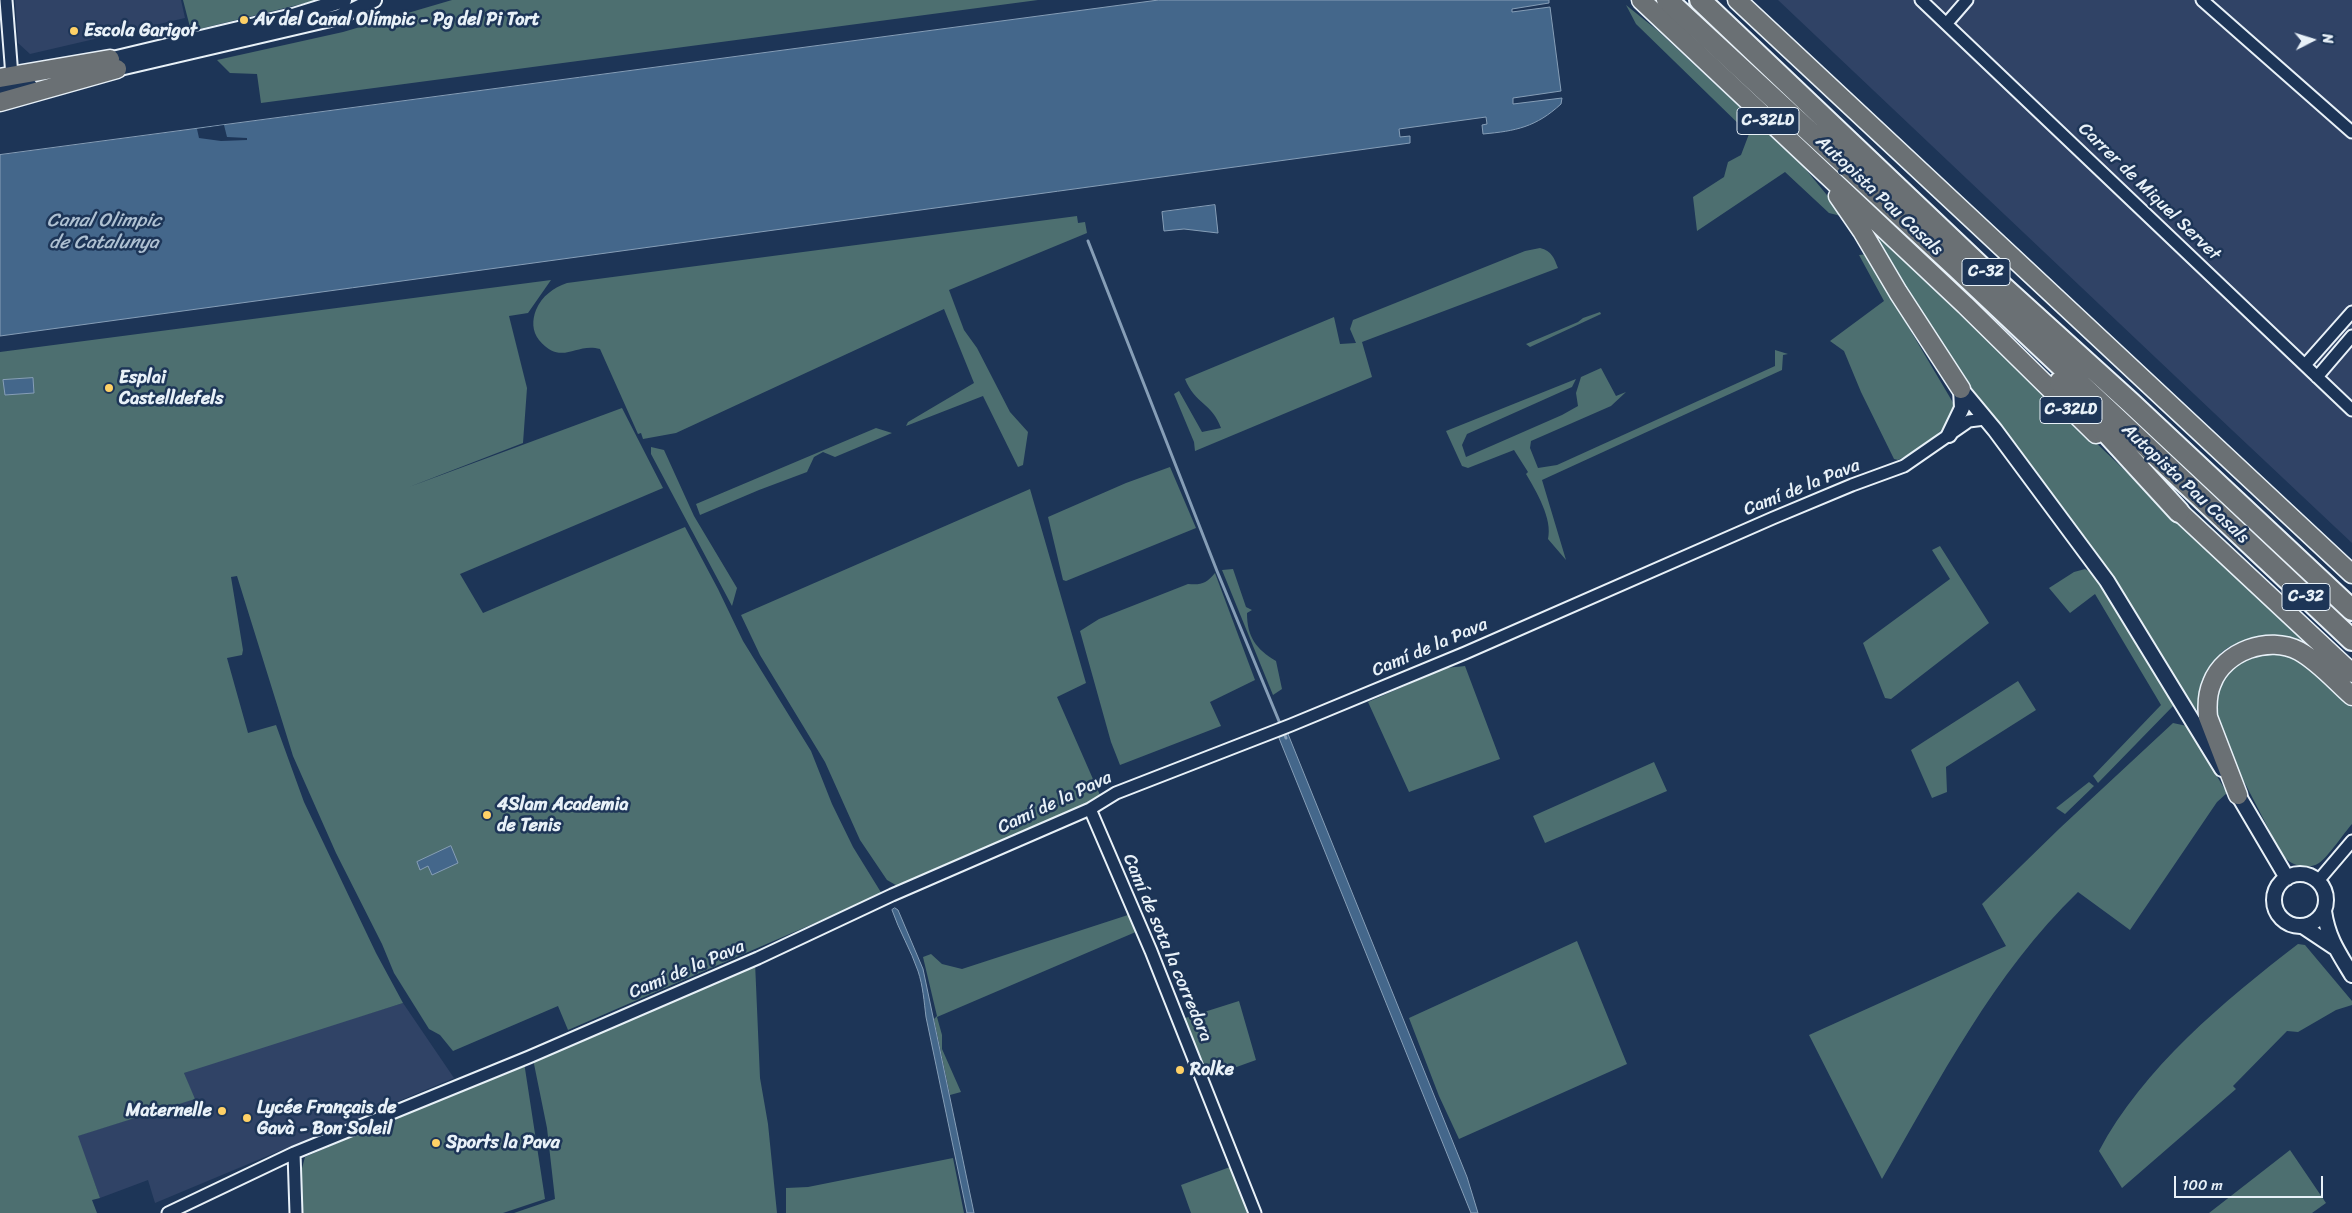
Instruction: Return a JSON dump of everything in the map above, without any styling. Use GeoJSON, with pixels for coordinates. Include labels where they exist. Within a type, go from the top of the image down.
{"type":"FeatureCollection","features":[{"type":"Feature","properties":{"kind":"highway","name":"C-32LD"},"geometry":{"type":"LineString","coordinates":[[1641,0],[1965,305],[2112,450],[2352,673]]}},
{"type":"Feature","properties":{"kind":"highway","name":"Autopista Pau Casals"},"geometry":{"type":"LineString","coordinates":[[1667,0],[2352,640]]}},
{"type":"Feature","properties":{"kind":"highway","name":"Autopista Pau Casals"},"geometry":{"type":"LineString","coordinates":[[1700,0],[1982,268],[2132,403],[2352,610]]}},
{"type":"Feature","properties":{"kind":"highway"},"geometry":{"type":"LineString","coordinates":[[1737,0],[2352,574]]}},
{"type":"Feature","properties":{"kind":"highway"},"geometry":{"type":"LineString","coordinates":[[4,80],[114,64]]}},
{"type":"Feature","properties":{"kind":"highway"},"geometry":{"type":"LineString","coordinates":[[0,102],[114,64]]}},
{"type":"Feature","properties":{"kind":"highway"},"geometry":{"type":"LineString","coordinates":[[1816,165],[1862,231],[1898,292],[1961,390]]}},
{"type":"Feature","properties":{"kind":"highway"},"geometry":{"type":"LineString","coordinates":[[1956,268],[2179,512]]}},
{"type":"Feature","properties":{"kind":"highway"},"geometry":{"type":"LineString","coordinates":[[2238,795],[2208,717],[2207,706],[2211,684],[2216,674],[2227,662],[2250,648],[2261,646],[2288,647],[2311,660],[2352,696]]}},
{"type":"Feature","properties":{"kind":"street"},"geometry":{"type":"LineString","coordinates":[[4,80],[6,0]]}},
{"type":"Feature","properties":{"kind":"street"},"geometry":{"type":"LineString","coordinates":[[0,92],[114,64],[293,16],[344,0]]}},
{"type":"Feature","properties":{"kind":"street"},"geometry":{"type":"LineString","coordinates":[[114,64],[339,17],[374,0]]}},
{"type":"Feature","properties":{"kind":"street"},"geometry":{"type":"LineString","coordinates":[[1947,23],[1967,0]]}},
{"type":"Feature","properties":{"kind":"street"},"geometry":{"type":"LineString","coordinates":[[2202,0],[2352,132]]}},
{"type":"Feature","properties":{"kind":"street","name":"Carrer de Miquel Servet"},"geometry":{"type":"LineString","coordinates":[[1929,3],[1947,23],[2352,410]]}},
{"type":"Feature","properties":{"kind":"street"},"geometry":{"type":"LineString","coordinates":[[2305,365],[2352,312]]}},
{"type":"Feature","properties":{"kind":"street"},"geometry":{"type":"LineString","coordinates":[[2317,377],[2352,336]]}},
{"type":"Feature","properties":{"kind":"street"},"geometry":{"type":"LineString","coordinates":[[1961,390],[1989,423],[2107,581],[2238,795],[2286,878]]}},
{"type":"Feature","properties":{"kind":"street"},"geometry":{"type":"LineString","coordinates":[[1953,432],[1962,408],[1961,390]]}},
{"type":"Feature","properties":{"kind":"street","name":"Camí de la Pava"},"geometry":{"type":"LineString","coordinates":[[168,1213],[294,1153],[630,1014],[1090,809],[1116,793],[1268,735],[1464,653],[1773,518],[1852,485],[1904,466],[1919,458],[1953,432],[1974,419],[1989,423]]}},
{"type":"Feature","properties":{"kind":"street","name":"Camí de sota la corredora"},"geometry":{"type":"LineString","coordinates":[[1090,809],[1151,950],[1255,1213]]}},
{"type":"Feature","properties":{"kind":"street"},"geometry":{"type":"LineString","coordinates":[[2318,881],[2352,840]]}},
{"type":"Feature","properties":{"kind":"street"},"geometry":{"type":"LineString","coordinates":[[2334,948],[2304,927],[2286,923],[2275,909],[2275,891],[2286,878],[2303,874],[2318,881],[2326,895],[2324,911],[2327,930],[2334,948],[2352,975]]}},
{"type":"Feature","properties":{"kind":"street"},"geometry":{"type":"LineString","coordinates":[[2304,927],[2318,920],[2324,911]]}},
{"type":"Feature","properties":{"kind":"street"},"geometry":{"type":"LineString","coordinates":[[294,1153],[296,1213]]}},
{"type":"Feature","properties":{"kind":"shaded area","name":"Escola Garigot"},"geometry":{"type":"Polygon","coordinates":[[[15,0],[181,0],[185,18],[30,54],[18,43],[15,0]]]}},
{"type":"Feature","properties":{"kind":"shaded area"},"geometry":{"type":"Polygon","coordinates":[[[1778,0],[2352,0],[2352,543],[2232,430],[1778,0]]]}},
{"type":"Feature","properties":{"kind":"shaded area","name":"Lycée Français de Gavà - Bon Soleil"},"geometry":{"type":"Polygon","coordinates":[[[403,1003],[454,1078],[155,1203],[148,1180],[100,1198],[77,1136],[194,1099],[184,1073],[234,1055],[403,1003]]]}},
{"type":"Feature","properties":{"kind":"green space"},"geometry":{"type":"Polygon","coordinates":[[[183,0],[318,0],[191,31],[183,0]]]}},
{"type":"Feature","properties":{"kind":"green space"},"geometry":{"type":"Polygon","coordinates":[[[452,0],[1038,0],[261,103],[257,74],[230,73],[217,60],[343,32],[452,0]]]}},
{"type":"Feature","properties":{"kind":"green space"},"geometry":{"type":"Polygon","coordinates":[[[1626,5],[1657,30],[1803,166],[1845,217],[1829,213],[1785,172],[1697,231],[1693,197],[1724,177],[1728,162],[1741,155],[1749,134],[1636,24],[1626,5]]]}},
{"type":"Feature","properties":{"kind":"green space"},"geometry":{"type":"Polygon","coordinates":[[[1077,216],[1078,223],[1085,222],[1087,233],[949,290],[964,330],[977,348],[1010,412],[1028,432],[1023,465],[1018,467],[983,396],[906,426],[908,422],[974,383],[944,309],[676,433],[643,439],[641,433],[638,434],[600,349],[583,348],[562,353],[555,352],[547,348],[539,340],[534,329],[533,322],[538,305],[553,290],[567,283],[1077,216]]]}},
{"type":"Feature","properties":{"kind":"green space"},"geometry":{"type":"Polygon","coordinates":[[[1864,220],[2313,651],[2266,643],[2249,642],[2234,644],[2222,652],[2213,665],[2205,685],[2199,713],[2167,669],[2082,534],[1936,341],[1864,220]]]}},
{"type":"Feature","properties":{"kind":"green space"},"geometry":{"type":"Polygon","coordinates":[[[1540,248],[1550,253],[1558,268],[1362,342],[1372,377],[1195,451],[1194,442],[1174,394],[1179,391],[1202,432],[1221,428],[1213,413],[1194,394],[1185,379],[1334,317],[1340,344],[1356,343],[1350,329],[1353,320],[1525,251],[1540,248]]]}},
{"type":"Feature","properties":{"kind":"green space"},"geometry":{"type":"Polygon","coordinates":[[[1868,254],[1887,284],[1893,301],[1955,406],[1951,416],[1940,432],[1924,445],[1898,460],[1894,459],[1861,392],[1844,351],[1830,341],[1884,301],[1859,255],[1868,254]]]}},
{"type":"Feature","properties":{"kind":"green space"},"geometry":{"type":"Polygon","coordinates":[[[551,280],[528,313],[509,316],[527,388],[523,443],[409,487],[622,408],[663,488],[460,574],[483,613],[685,527],[743,641],[811,751],[832,804],[853,847],[882,894],[568,1030],[558,1006],[453,1051],[440,1035],[429,1029],[394,973],[382,944],[336,853],[293,756],[237,576],[231,577],[243,650],[242,655],[227,658],[248,733],[276,725],[304,802],[376,953],[403,1003],[184,1073],[195,1099],[78,1136],[100,1198],[92,1200],[97,1213],[0,1213],[0,352],[551,280]]]}},
{"type":"Feature","properties":{"kind":"green space"},"geometry":{"type":"Polygon","coordinates":[[[1600,312],[1601,314],[1530,347],[1526,344],[1578,322],[1583,318],[1600,312]]]}},
{"type":"Feature","properties":{"kind":"green space"},"geometry":{"type":"Polygon","coordinates":[[[1775,350],[1788,354],[1783,355],[1782,370],[1542,480],[1566,560],[1548,539],[1548,523],[1543,505],[1526,474],[1528,472],[1514,450],[1468,468],[1462,466],[1446,431],[1576,379],[1572,387],[1467,434],[1462,445],[1466,457],[1562,415],[1578,406],[1576,393],[1581,377],[1601,368],[1616,396],[1626,392],[1611,406],[1531,441],[1530,448],[1538,468],[1557,465],[1775,366],[1775,350]]]}},
{"type":"Feature","properties":{"kind":"green space"},"geometry":{"type":"Polygon","coordinates":[[[876,428],[892,433],[835,457],[823,452],[814,457],[807,472],[700,515],[696,504],[876,428]]]}},
{"type":"Feature","properties":{"kind":"green space"},"geometry":{"type":"Polygon","coordinates":[[[651,447],[664,450],[694,516],[737,588],[732,606],[651,454],[651,447]]]}},
{"type":"Feature","properties":{"kind":"green space"},"geometry":{"type":"Polygon","coordinates":[[[1170,467],[1196,528],[1066,581],[1063,580],[1048,517],[1126,483],[1170,467]]]}},
{"type":"Feature","properties":{"kind":"green space"},"geometry":{"type":"Polygon","coordinates":[[[1030,489],[1086,683],[1057,697],[1100,795],[1060,818],[901,888],[887,880],[860,840],[825,762],[760,655],[741,615],[1030,489]]]}},
{"type":"Feature","properties":{"kind":"green space"},"geometry":{"type":"Polygon","coordinates":[[[1940,546],[1989,623],[1891,699],[1885,698],[1863,643],[1950,579],[1932,550],[1940,546]]]}},
{"type":"Feature","properties":{"kind":"green space"},"geometry":{"type":"Polygon","coordinates":[[[1233,569],[1246,607],[1252,610],[1247,613],[1251,636],[1263,652],[1276,661],[1282,689],[1273,695],[1222,570],[1233,569]]]}},
{"type":"Feature","properties":{"kind":"green space"},"geometry":{"type":"Polygon","coordinates":[[[2085,569],[2096,575],[2175,704],[2098,783],[2093,776],[2161,705],[2095,594],[2070,613],[2049,588],[2074,572],[2085,569]]]}},
{"type":"Feature","properties":{"kind":"green space"},"geometry":{"type":"Polygon","coordinates":[[[1215,573],[1255,680],[1210,702],[1221,726],[1120,765],[1111,742],[1080,631],[1099,619],[1188,584],[1203,583],[1209,580],[1215,573]]]}},
{"type":"Feature","properties":{"kind":"green space"},"geometry":{"type":"Polygon","coordinates":[[[2272,654],[2289,655],[2305,663],[2352,707],[2352,824],[2323,860],[2314,865],[2303,867],[2288,861],[2281,853],[2219,733],[2216,717],[2215,702],[2218,690],[2223,678],[2231,669],[2255,657],[2272,654]]]}},
{"type":"Feature","properties":{"kind":"green space"},"geometry":{"type":"Polygon","coordinates":[[[1465,666],[1500,759],[1409,792],[1368,702],[1446,668],[1465,666]]]}},
{"type":"Feature","properties":{"kind":"green space"},"geometry":{"type":"Polygon","coordinates":[[[2018,681],[2036,710],[1946,767],[1947,792],[1932,798],[1911,750],[2018,681]]]}},
{"type":"Feature","properties":{"kind":"green space"},"geometry":{"type":"Polygon","coordinates":[[[2173,723],[2187,726],[2227,793],[2217,802],[2130,930],[2078,892],[2048,923],[1994,992],[1970,1028],[1882,1179],[1809,1035],[2006,946],[1982,904],[2060,828],[2173,723]]]}},
{"type":"Feature","properties":{"kind":"green space"},"geometry":{"type":"Polygon","coordinates":[[[1654,762],[1667,791],[1545,843],[1533,816],[1654,762]]]}},
{"type":"Feature","properties":{"kind":"green space"},"geometry":{"type":"Polygon","coordinates":[[[2089,782],[2094,786],[2065,814],[2056,808],[2089,782]]]}},
{"type":"Feature","properties":{"kind":"green space"},"geometry":{"type":"Polygon","coordinates":[[[1131,914],[1138,931],[937,1017],[942,1035],[942,1049],[961,1092],[950,1095],[934,1019],[937,1016],[923,957],[931,954],[942,964],[962,969],[1131,914]]]}},
{"type":"Feature","properties":{"kind":"green space"},"geometry":{"type":"Polygon","coordinates":[[[1577,941],[1627,1064],[1459,1139],[1439,1096],[1409,1018],[1577,941]]]}},
{"type":"Feature","properties":{"kind":"green space"},"geometry":{"type":"Polygon","coordinates":[[[2298,944],[2305,945],[2352,1001],[2352,1005],[2336,1010],[2298,1032],[2287,1031],[2233,1086],[2236,1089],[2122,1188],[2099,1151],[2117,1121],[2138,1092],[2187,1038],[2242,989],[2298,944]]]}},
{"type":"Feature","properties":{"kind":"green space"},"geometry":{"type":"Polygon","coordinates":[[[755,962],[760,1078],[768,1124],[777,1213],[514,1213],[555,1199],[547,1128],[533,1059],[755,962]]]}},
{"type":"Feature","properties":{"kind":"green space"},"geometry":{"type":"Polygon","coordinates":[[[1239,1001],[1256,1060],[1206,1078],[1182,1019],[1239,1001]]]}},
{"type":"Feature","properties":{"kind":"green space","name":"Sports la Pava"},"geometry":{"type":"Polygon","coordinates":[[[524,1062],[545,1199],[503,1213],[301,1213],[301,1172],[305,1157],[524,1062]]]}},
{"type":"Feature","properties":{"kind":"green space"},"geometry":{"type":"Polygon","coordinates":[[[2290,1150],[2326,1203],[2312,1213],[2209,1213],[2290,1150]]]}},
{"type":"Feature","properties":{"kind":"green space"},"geometry":{"type":"Polygon","coordinates":[[[953,1158],[964,1213],[786,1213],[786,1188],[808,1187],[953,1158]]]}},
{"type":"Feature","properties":{"kind":"green space"},"geometry":{"type":"Polygon","coordinates":[[[1230,1167],[1249,1213],[1191,1213],[1181,1185],[1230,1167]]]}},
{"type":"Feature","properties":{"kind":"water","name":"Canal Olimpic de Catalunya"},"geometry":{"type":"Polygon","coordinates":[[[1159,0],[1549,0],[1549,3],[1512,9],[1512,12],[1550,7],[1561,91],[1513,98],[1513,104],[1562,98],[1561,104],[1534,123],[1506,131],[1483,134],[1482,125],[1487,124],[1486,117],[1399,129],[1400,137],[1410,136],[1410,143],[0,336],[0,155],[1159,0]]]}},
{"type":"Feature","properties":{"kind":"water"},"geometry":{"type":"Polygon","coordinates":[[[1215,205],[1218,233],[1184,229],[1164,231],[1162,212],[1215,205]]]}},
{"type":"Feature","properties":{"kind":"water"},"geometry":{"type":"Polygon","coordinates":[[[33,378],[34,393],[5,395],[3,380],[33,378]]]}},
{"type":"Feature","properties":{"kind":"water"},"geometry":{"type":"Polygon","coordinates":[[[1288,734],[1467,1177],[1478,1213],[1471,1213],[1279,738],[1288,734]]]}},
{"type":"Feature","properties":{"kind":"water"},"geometry":{"type":"Polygon","coordinates":[[[451,846],[458,863],[432,875],[428,866],[420,870],[417,862],[451,846]]]}},
{"type":"Feature","properties":{"kind":"water"},"geometry":{"type":"Polygon","coordinates":[[[895,908],[898,910],[923,969],[974,1213],[967,1213],[926,1017],[921,982],[915,963],[892,910],[895,908]]]}},
{"type":"Feature","properties":{"kind":"pier"},"geometry":{"type":"Polygon","coordinates":[[[224,125],[227,137],[247,138],[247,140],[221,141],[199,138],[197,129],[224,125]]]}},
{"type":"Feature","properties":{"kind":"waterway"},"geometry":{"type":"LineString","coordinates":[[1088,241],[1217,571],[1286,738]]}},
{"type":"Feature","properties":{"kind":"place","name":"Av del Canal Olímpic - Pg del Pi Tort"},"geometry":{"type":"Point","coordinates":[244,20]}},
{"type":"Feature","properties":{"kind":"place","name":"Escola Garigot"},"geometry":{"type":"Point","coordinates":[74,31]}},
{"type":"Feature","properties":{"kind":"place","name":"Esplai Castelldefels"},"geometry":{"type":"Point","coordinates":[109,388]}},
{"type":"Feature","properties":{"kind":"place","name":"4Slam Academia de Tenis"},"geometry":{"type":"Point","coordinates":[487,815]}},
{"type":"Feature","properties":{"kind":"place","name":"Rolke"},"geometry":{"type":"Point","coordinates":[1180,1070]}},
{"type":"Feature","properties":{"kind":"place","name":"Maternelle"},"geometry":{"type":"Point","coordinates":[222,1111]}},
{"type":"Feature","properties":{"kind":"place","name":"Lycée Français de Gavà - Bon Soleil"},"geometry":{"type":"Point","coordinates":[247,1118]}},
{"type":"Feature","properties":{"kind":"place","name":"Sports la Pava"},"geometry":{"type":"Point","coordinates":[436,1143]}}]}
